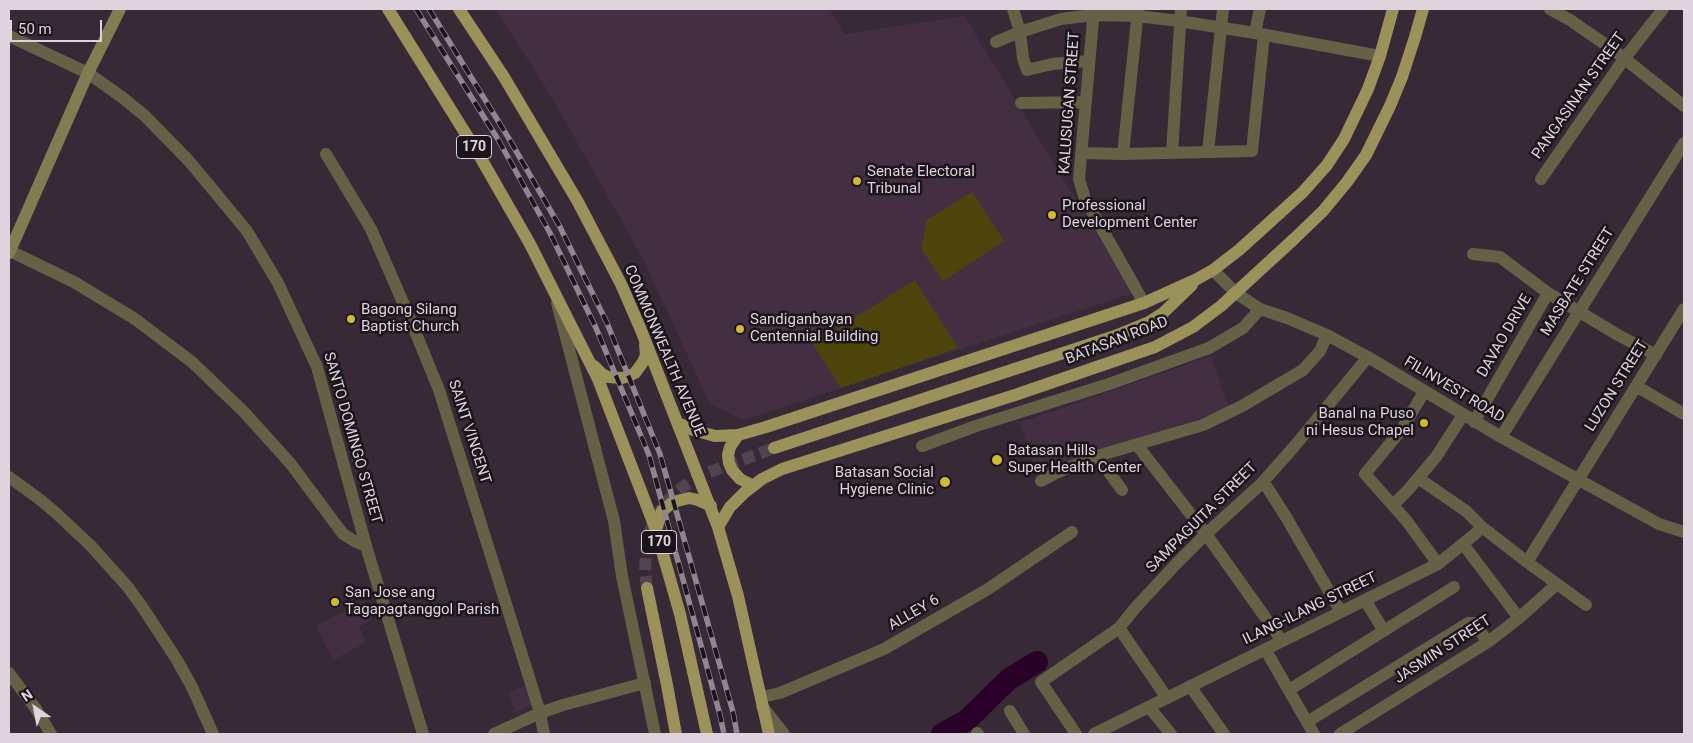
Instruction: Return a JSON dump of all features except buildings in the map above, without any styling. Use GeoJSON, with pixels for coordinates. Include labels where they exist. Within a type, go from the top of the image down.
{"type":"FeatureCollection","features":[{"type":"Feature","properties":{"kind":"main road"},"geometry":{"type":"LineString","coordinates":[[9,251],[88,73],[120,9]]}},
{"type":"Feature","properties":{"kind":"main road","name":"170"},"geometry":{"type":"LineString","coordinates":[[388,9],[479,155],[530,244],[598,379],[656,530],[680,614],[707,734]]}},
{"type":"Feature","properties":{"kind":"main road","name":"COMMONWEALTH AVENUE"},"geometry":{"type":"LineString","coordinates":[[459,9],[508,84],[578,202],[621,284],[641,330],[718,527],[738,596],[769,734]]}},
{"type":"Feature","properties":{"kind":"main road","name":"BATASAN ROAD"},"geometry":{"type":"LineString","coordinates":[[678,423],[693,430],[715,436],[738,435],[766,427],[1144,303],[1213,270],[1239,250],[1292,203],[1326,165],[1344,139],[1368,88],[1380,56],[1393,9]]}},
{"type":"Feature","properties":{"kind":"main road","name":"BATASAN ROAD"},"geometry":{"type":"LineString","coordinates":[[718,527],[735,502],[752,485],[773,473],[800,462],[992,402],[1154,347],[1193,327],[1236,293],[1323,211],[1347,182],[1366,154],[1390,106],[1415,37],[1422,9]]}},
{"type":"Feature","properties":{"kind":"main road"},"geometry":{"type":"LineString","coordinates":[[774,448],[1150,322],[1163,313],[1197,279]]}},
{"type":"Feature","properties":{"kind":"main road"},"geometry":{"type":"LineString","coordinates":[[588,358],[597,369],[608,377],[622,378],[629,376],[640,368],[646,355],[641,330]]}},
{"type":"Feature","properties":{"kind":"main road"},"geometry":{"type":"LineString","coordinates":[[738,435],[730,447],[729,463],[732,470],[740,478],[752,485]]}},
{"type":"Feature","properties":{"kind":"main road"},"geometry":{"type":"LineString","coordinates":[[656,530],[662,511],[673,502],[682,499],[694,499],[711,506]]}},
{"type":"Feature","properties":{"kind":"main road"},"geometry":{"type":"LineString","coordinates":[[647,588],[676,734]]}},
{"type":"Feature","properties":{"kind":"street"},"geometry":{"type":"LineString","coordinates":[[1013,9],[1020,32],[1023,58],[1027,70],[1052,64],[1089,61]]}},
{"type":"Feature","properties":{"kind":"street"},"geometry":{"type":"LineString","coordinates":[[1208,152],[1222,9]]}},
{"type":"Feature","properties":{"kind":"street"},"geometry":{"type":"LineString","coordinates":[[1081,153],[1252,151],[1260,9]]}},
{"type":"Feature","properties":{"kind":"street"},"geometry":{"type":"LineString","coordinates":[[1550,9],[1580,26],[1684,106]]}},
{"type":"Feature","properties":{"kind":"street","name":"PANGASINAN STREET"},"geometry":{"type":"LineString","coordinates":[[1541,179],[1624,59],[1663,9]]}},
{"type":"Feature","properties":{"kind":"street"},"geometry":{"type":"LineString","coordinates":[[996,42],[1020,32],[1094,12],[1137,12],[1180,15],[1220,28],[1380,56]]}},
{"type":"Feature","properties":{"kind":"street","name":"KALUSUGAN STREET"},"geometry":{"type":"LineString","coordinates":[[1094,12],[1079,179],[1085,199],[1144,303]]}},
{"type":"Feature","properties":{"kind":"street"},"geometry":{"type":"LineString","coordinates":[[1122,154],[1137,12]]}},
{"type":"Feature","properties":{"kind":"street"},"geometry":{"type":"LineString","coordinates":[[1172,153],[1180,15]]}},
{"type":"Feature","properties":{"kind":"street","name":"SANTO DOMINGO STREET"},"geometry":{"type":"LineString","coordinates":[[9,36],[88,73],[108,86],[145,116],[189,161],[246,231],[278,283],[317,367],[366,546],[423,734]]}},
{"type":"Feature","properties":{"kind":"street"},"geometry":{"type":"LineString","coordinates":[[1021,103],[1086,102]]}},
{"type":"Feature","properties":{"kind":"street","name":"MASBATE STREET"},"geometry":{"type":"LineString","coordinates":[[1501,437],[1684,143]]}},
{"type":"Feature","properties":{"kind":"street","name":"SAINT VINCENT"},"geometry":{"type":"LineString","coordinates":[[326,154],[371,230],[439,390],[540,713],[544,734]]}},
{"type":"Feature","properties":{"kind":"street"},"geometry":{"type":"LineString","coordinates":[[9,251],[74,282],[135,319],[192,362],[244,412],[290,463],[338,529],[348,538],[366,546]]}},
{"type":"Feature","properties":{"kind":"street"},"geometry":{"type":"LineString","coordinates":[[1473,254],[1500,257],[1548,293],[1656,355]]}},
{"type":"Feature","properties":{"kind":"street","name":"FILINVEST ROAD"},"geometry":{"type":"LineString","coordinates":[[1213,270],[1236,293],[1260,309],[1327,335],[1578,480],[1659,524],[1684,532]]}},
{"type":"Feature","properties":{"kind":"street","name":"170"},"geometry":{"type":"LineString","coordinates":[[553,289],[614,521],[622,576],[655,734]]}},
{"type":"Feature","properties":{"kind":"street","name":"DAVAO DRIVE"},"geometry":{"type":"LineString","coordinates":[[1393,505],[1402,498],[1469,418],[1548,293]]}},
{"type":"Feature","properties":{"kind":"street"},"geometry":{"type":"LineString","coordinates":[[922,446],[1109,384],[1210,348],[1242,328],[1260,309]]}},
{"type":"Feature","properties":{"kind":"street","name":"LUZON STREET"},"geometry":{"type":"LineString","coordinates":[[1578,480],[1684,309]]}},
{"type":"Feature","properties":{"kind":"street"},"geometry":{"type":"LineString","coordinates":[[1041,481],[1097,456],[1205,424],[1272,389],[1303,370],[1320,351],[1327,335]]}},
{"type":"Feature","properties":{"kind":"street","name":"SAMPAGUITA STREET"},"geometry":{"type":"LineString","coordinates":[[1076,734],[1041,682],[1120,628],[1136,607],[1206,534],[1261,484],[1368,357]]}},
{"type":"Feature","properties":{"kind":"street"},"geometry":{"type":"LineString","coordinates":[[1636,386],[1684,414]]}},
{"type":"Feature","properties":{"kind":"street"},"geometry":{"type":"LineString","coordinates":[[1424,392],[1402,429],[1365,474],[1406,520],[1438,564]]}},
{"type":"Feature","properties":{"kind":"street"},"geometry":{"type":"LineString","coordinates":[[992,402],[1000,419]]}},
{"type":"Feature","properties":{"kind":"street"},"geometry":{"type":"LineString","coordinates":[[1137,445],[1206,534],[1282,641]]}},
{"type":"Feature","properties":{"kind":"street"},"geometry":{"type":"LineString","coordinates":[[1097,456],[1122,490]]}},
{"type":"Feature","properties":{"kind":"street"},"geometry":{"type":"LineString","coordinates":[[9,477],[56,513],[91,546],[127,586],[144,608],[177,660],[192,687],[212,734]]}},
{"type":"Feature","properties":{"kind":"street"},"geometry":{"type":"LineString","coordinates":[[1418,478],[1466,511],[1527,562],[1586,605]]}},
{"type":"Feature","properties":{"kind":"street"},"geometry":{"type":"LineString","coordinates":[[1527,562],[1578,480]]}},
{"type":"Feature","properties":{"kind":"street"},"geometry":{"type":"LineString","coordinates":[[1261,484],[1267,487],[1286,516],[1341,612]]}},
{"type":"Feature","properties":{"kind":"street","name":"ILANG-ILANG STREET"},"geometry":{"type":"LineString","coordinates":[[1094,734],[1438,564],[1482,526]]}},
{"type":"Feature","properties":{"kind":"street","name":"ALLEY 6"},"geometry":{"type":"LineString","coordinates":[[762,702],[884,649],[988,589],[1072,532]]}},
{"type":"Feature","properties":{"kind":"street"},"geometry":{"type":"LineString","coordinates":[[1463,544],[1519,618]]}},
{"type":"Feature","properties":{"kind":"street","name":"JASMIN STREET"},"geometry":{"type":"LineString","coordinates":[[1340,734],[1488,642],[1519,618],[1557,584]]}},
{"type":"Feature","properties":{"kind":"street"},"geometry":{"type":"LineString","coordinates":[[1289,690],[1454,587]]}},
{"type":"Feature","properties":{"kind":"street"},"geometry":{"type":"LineString","coordinates":[[1365,600],[1384,631]]}},
{"type":"Feature","properties":{"kind":"street"},"geometry":{"type":"LineString","coordinates":[[1307,722],[1468,623],[1474,624],[1488,642]]}},
{"type":"Feature","properties":{"kind":"street"},"geometry":{"type":"LineString","coordinates":[[1120,628],[1167,698]]}},
{"type":"Feature","properties":{"kind":"street"},"geometry":{"type":"LineString","coordinates":[[1265,649],[1314,734]]}},
{"type":"Feature","properties":{"kind":"street"},"geometry":{"type":"LineString","coordinates":[[9,673],[36,709],[51,734]]}},
{"type":"Feature","properties":{"kind":"street"},"geometry":{"type":"LineString","coordinates":[[494,734],[540,713],[592,696],[645,683]]}},
{"type":"Feature","properties":{"kind":"street"},"geometry":{"type":"LineString","coordinates":[[1190,686],[1224,734]]}},
{"type":"Feature","properties":{"kind":"street","name":"COMMONWEALTH AVENUE"},"geometry":{"type":"LineString","coordinates":[[762,702],[784,734]]}},
{"type":"Feature","properties":{"kind":"street"},"geometry":{"type":"LineString","coordinates":[[1149,707],[1171,734]]}},
{"type":"Feature","properties":{"kind":"street"},"geometry":{"type":"LineString","coordinates":[[1010,711],[1024,734]]}},
{"type":"Feature","properties":{"kind":"shaded area"},"geometry":{"type":"Polygon","coordinates":[[[495,9],[829,9],[845,34],[964,16],[1133,293],[743,420],[710,404],[642,257],[550,94],[495,9]]]}},
{"type":"Feature","properties":{"kind":"shaded area"},"geometry":{"type":"Polygon","coordinates":[[[972,192],[1004,241],[943,281],[921,249],[927,220],[972,192]]]}},
{"type":"Feature","properties":{"kind":"shaded area"},"geometry":{"type":"Polygon","coordinates":[[[915,280],[958,348],[841,388],[813,344],[915,280]]]}},
{"type":"Feature","properties":{"kind":"shaded area"},"geometry":{"type":"Polygon","coordinates":[[[1211,356],[1229,408],[1037,475],[1020,423],[1211,356]]]}},
{"type":"Feature","properties":{"kind":"shaded area"},"geometry":{"type":"Polygon","coordinates":[[[364,601],[373,618],[359,627],[366,642],[333,660],[316,626],[364,601]]]}},
{"type":"Feature","properties":{"kind":"shaded area"},"geometry":{"type":"Polygon","coordinates":[[[525,686],[532,706],[515,712],[508,692],[525,686]]]}},
{"type":"Feature","properties":{"kind":"waterway"},"geometry":{"type":"LineString","coordinates":[[942,734],[967,720],[1009,679],[1037,662]]}},
{"type":"Feature","properties":{"kind":"tunnel"},"geometry":{"type":"LineString","coordinates":[[647,588],[645,571],[647,542],[653,522],[667,501],[684,486],[702,475],[774,448]]}},
{"type":"Feature","properties":{"kind":"railway"},"geometry":{"type":"LineString","coordinates":[[416,9],[499,141],[550,233],[596,328],[649,455],[724,734]]}},
{"type":"Feature","properties":{"kind":"railway"},"geometry":{"type":"LineString","coordinates":[[429,9],[508,137],[560,227],[607,323],[660,454],[733,712],[737,734]]}},
{"type":"Feature","properties":{"kind":"place","name":"Senate Electoral Tribunal"},"geometry":{"type":"Point","coordinates":[857,181]}},
{"type":"Feature","properties":{"kind":"place","name":"Professional Development Center"},"geometry":{"type":"Point","coordinates":[1052,215]}},
{"type":"Feature","properties":{"kind":"place","name":"Bagong Silang Baptist Church"},"geometry":{"type":"Point","coordinates":[351,319]}},
{"type":"Feature","properties":{"kind":"place","name":"Sandiganbayan Centennial Building"},"geometry":{"type":"Point","coordinates":[740,329]}},
{"type":"Feature","properties":{"kind":"place","name":"Banal na Puso ni Hesus Chapel"},"geometry":{"type":"Point","coordinates":[1424,423]}},
{"type":"Feature","properties":{"kind":"place","name":"Batasan Hills Super Health Center"},"geometry":{"type":"Point","coordinates":[997,460]}},
{"type":"Feature","properties":{"kind":"place","name":"Batasan Social Hygiene Clinic"},"geometry":{"type":"Point","coordinates":[945,482]}},
{"type":"Feature","properties":{"kind":"place","name":"San Jose ang Tagapagtanggol Parish"},"geometry":{"type":"Point","coordinates":[335,602]}}]}
